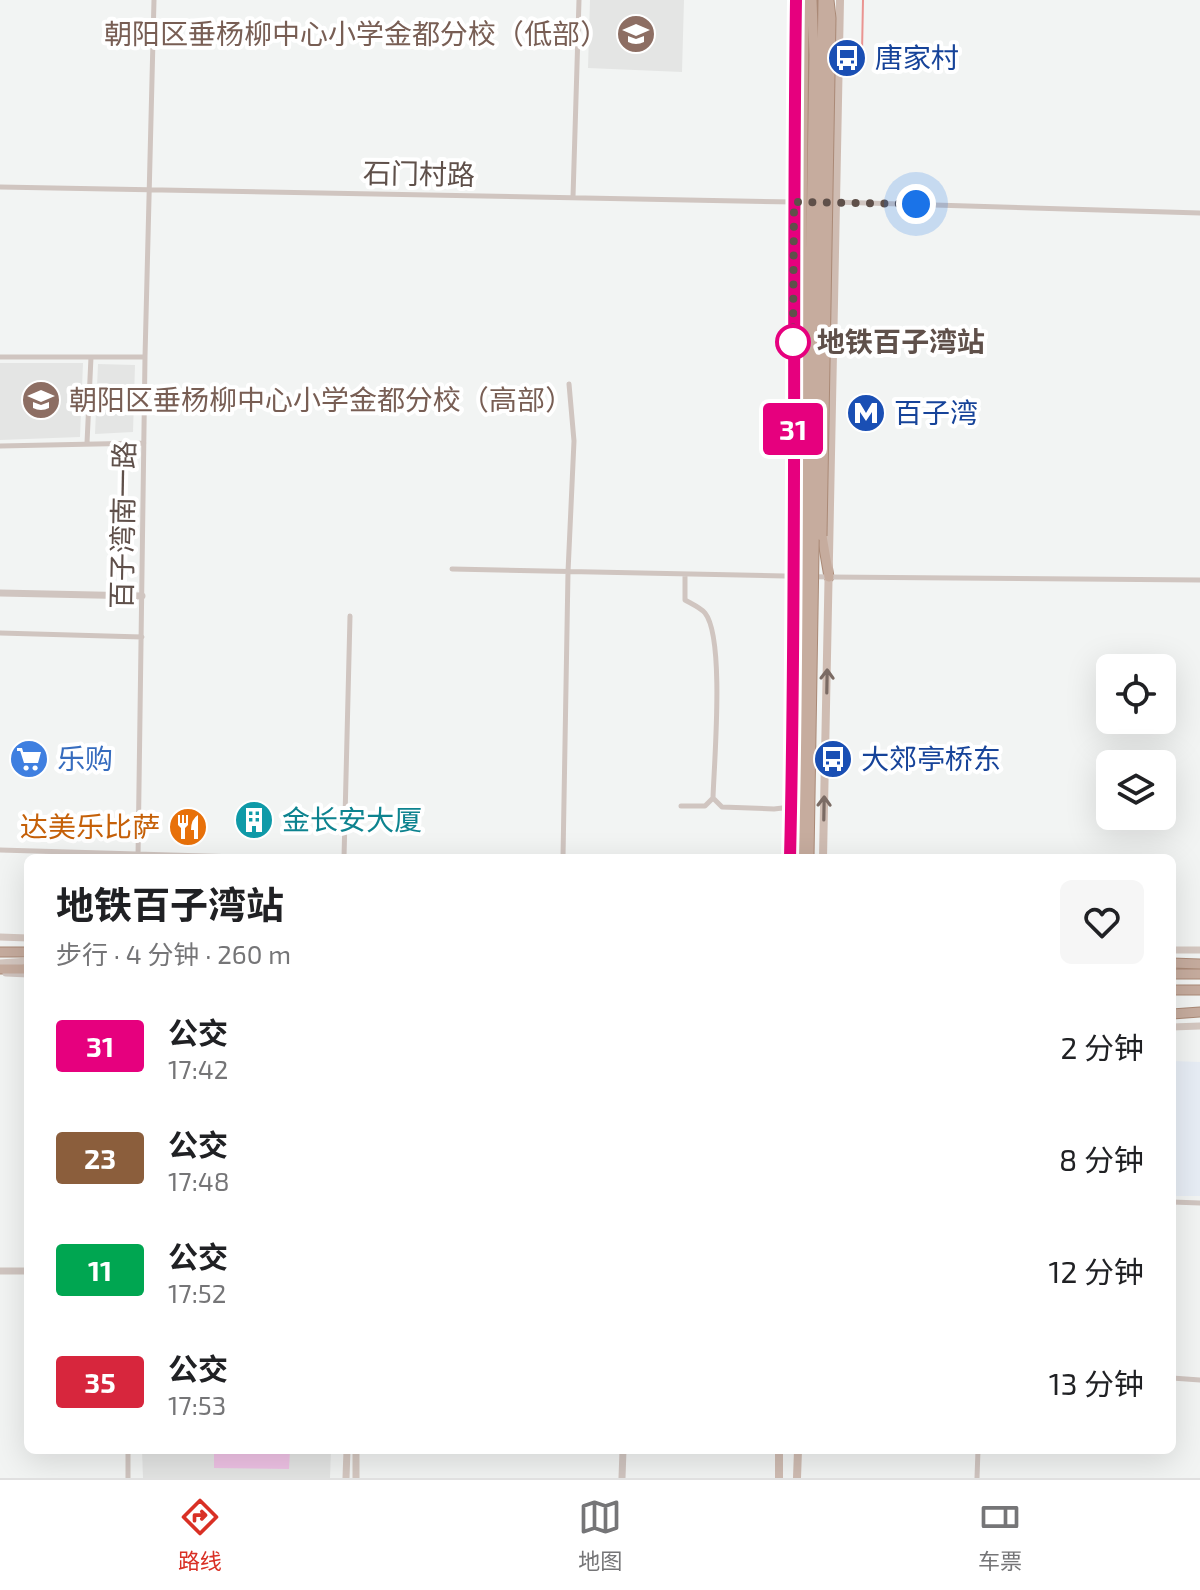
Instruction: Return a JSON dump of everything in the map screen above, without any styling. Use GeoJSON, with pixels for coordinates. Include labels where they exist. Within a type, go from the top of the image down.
{"type":"FeatureCollection","features":[{"type":"Feature","properties":{"kind":"highway"},"geometry":{"type":"LineString","coordinates":[[795,511],[800,448],[804,17],[809,0]]}},
{"type":"Feature","properties":{"kind":"highway"},"geometry":{"type":"LineString","coordinates":[[802,854],[814,55],[809,0]]}},
{"type":"Feature","properties":{"kind":"highway"},"geometry":{"type":"LineString","coordinates":[[826,0],[831,18],[822,536],[829,577]]}},
{"type":"Feature","properties":{"kind":"highway"},"geometry":{"type":"LineString","coordinates":[[809,854],[826,0]]}},
{"type":"Feature","properties":{"kind":"highway"},"geometry":{"type":"LineString","coordinates":[[0,950],[24,950]]}},
{"type":"Feature","properties":{"kind":"highway"},"geometry":{"type":"LineString","coordinates":[[1176,963],[1200,964]]}},
{"type":"Feature","properties":{"kind":"highway"},"geometry":{"type":"LineString","coordinates":[[0,971],[24,972]]}},
{"type":"Feature","properties":{"kind":"highway"},"geometry":{"type":"LineString","coordinates":[[1176,974],[1200,974]]}},
{"type":"Feature","properties":{"kind":"highway"},"geometry":{"type":"LineString","coordinates":[[1176,990],[1200,990]]}},
{"type":"Feature","properties":{"kind":"highway"},"geometry":{"type":"LineString","coordinates":[[1176,1014],[1200,1012]]}},
{"type":"Feature","properties":{"kind":"main road"},"geometry":{"type":"LineString","coordinates":[[790,854],[795,576],[792,447],[796,0]]}},
{"type":"Feature","properties":{"kind":"main road"},"geometry":{"type":"LineString","coordinates":[[823,854],[840,0]]}},
{"type":"Feature","properties":{"kind":"main road"},"geometry":{"type":"LineString","coordinates":[[791,807],[799,813],[802,854]]}},
{"type":"Feature","properties":{"kind":"main road"},"geometry":{"type":"LineString","coordinates":[[0,937],[24,938]]}},
{"type":"Feature","properties":{"kind":"main road"},"geometry":{"type":"LineString","coordinates":[[1176,950],[1200,950]]}},
{"type":"Feature","properties":{"kind":"main road"},"geometry":{"type":"LineString","coordinates":[[0,963],[24,961]]}},
{"type":"Feature","properties":{"kind":"main road"},"geometry":{"type":"LineString","coordinates":[[1176,1027],[1200,1026]]}},
{"type":"Feature","properties":{"kind":"main road"},"geometry":{"type":"LineString","coordinates":[[346,1478],[347,1454]]}},
{"type":"Feature","properties":{"kind":"main road"},"geometry":{"type":"LineString","coordinates":[[356,1454],[356,1478]]}},
{"type":"Feature","properties":{"kind":"main road"},"geometry":{"type":"LineString","coordinates":[[779,1454],[779,1478]]}},
{"type":"Feature","properties":{"kind":"main road"},"geometry":{"type":"LineString","coordinates":[[797,1478],[798,1454]]}},
{"type":"Feature","properties":{"kind":"street","name":"百子湾南一路"},"geometry":{"type":"LineString","coordinates":[[139,854],[145,357],[154,0]]}},
{"type":"Feature","properties":{"kind":"street"},"geometry":{"type":"LineString","coordinates":[[573,197],[579,0]]}},
{"type":"Feature","properties":{"kind":"street"},"geometry":{"type":"LineString","coordinates":[[795,134],[817,150],[826,147],[838,134]]}},
{"type":"Feature","properties":{"kind":"street","name":"石门村路"},"geometry":{"type":"LineString","coordinates":[[0,187],[837,202],[1200,213]]}},
{"type":"Feature","properties":{"kind":"street"},"geometry":{"type":"LineString","coordinates":[[794,271],[806,262],[823,261],[836,274]]}},
{"type":"Feature","properties":{"kind":"street"},"geometry":{"type":"LineString","coordinates":[[0,357],[145,357]]}},
{"type":"Feature","properties":{"kind":"street"},"geometry":{"type":"LineString","coordinates":[[87,443],[91,357]]}},
{"type":"Feature","properties":{"kind":"street"},"geometry":{"type":"LineString","coordinates":[[563,854],[568,572],[574,441],[569,384]]}},
{"type":"Feature","properties":{"kind":"street"},"geometry":{"type":"LineString","coordinates":[[0,446],[144,443]]}},
{"type":"Feature","properties":{"kind":"street"},"geometry":{"type":"LineString","coordinates":[[452,569],[829,577],[1200,580]]}},
{"type":"Feature","properties":{"kind":"street"},"geometry":{"type":"LineString","coordinates":[[681,806],[705,806],[713,798],[716,687],[715,640],[706,614],[685,600],[685,574]]}},
{"type":"Feature","properties":{"kind":"street"},"geometry":{"type":"LineString","coordinates":[[0,593],[142,596]]}},
{"type":"Feature","properties":{"kind":"street"},"geometry":{"type":"LineString","coordinates":[[344,854],[350,616]]}},
{"type":"Feature","properties":{"kind":"street"},"geometry":{"type":"LineString","coordinates":[[0,633],[142,637]]}},
{"type":"Feature","properties":{"kind":"street"},"geometry":{"type":"LineString","coordinates":[[713,798],[722,807],[791,807]]}},
{"type":"Feature","properties":{"kind":"street"},"geometry":{"type":"LineString","coordinates":[[0,850],[93,854]]}},
{"type":"Feature","properties":{"kind":"street"},"geometry":{"type":"LineString","coordinates":[[1176,1202],[1200,1203]]}},
{"type":"Feature","properties":{"kind":"street"},"geometry":{"type":"LineString","coordinates":[[0,1271],[24,1271]]}},
{"type":"Feature","properties":{"kind":"street"},"geometry":{"type":"LineString","coordinates":[[1176,1378],[1200,1380]]}},
{"type":"Feature","properties":{"kind":"street"},"geometry":{"type":"LineString","coordinates":[[128,1454],[128,1478]]}},
{"type":"Feature","properties":{"kind":"street"},"geometry":{"type":"LineString","coordinates":[[622,1478],[623,1454]]}},
{"type":"Feature","properties":{"kind":"street"},"geometry":{"type":"LineString","coordinates":[[977,1478],[978,1454]]}},
{"type":"Feature","properties":{"kind":"shaded area","name":"朝阳区垂杨柳中心小学金都分校（低部）"},"geometry":{"type":"Polygon","coordinates":[[[590,0],[684,0],[682,72],[588,68],[590,0]]]}},
{"type":"Feature","properties":{"kind":"shaded area","name":"朝阳区垂杨柳中心小学金都分校（高部）"},"geometry":{"type":"Polygon","coordinates":[[[0,363],[83,363],[80,437],[0,440],[0,363]]]}},
{"type":"Feature","properties":{"kind":"shaded area"},"geometry":{"type":"Polygon","coordinates":[[[98,364],[135,365],[133,432],[95,434],[98,364]]]}},
{"type":"Feature","properties":{"kind":"shaded area"},"geometry":{"type":"Polygon","coordinates":[[[1176,1061],[1200,1062],[1200,1196],[1176,1196],[1176,1061]]]}},
{"type":"Feature","properties":{"kind":"shaded area"},"geometry":{"type":"Polygon","coordinates":[[[142,1454],[331,1454],[330,1478],[143,1478],[142,1454]]]}},
{"type":"Feature","properties":{"kind":"shaded area"},"geometry":{"type":"Polygon","coordinates":[[[214,1454],[290,1454],[289,1469],[214,1468],[214,1454]]]}},
{"type":"Feature","properties":{"kind":"waterway"},"geometry":{"type":"LineString","coordinates":[[862,53],[863,0]]}},
{"type":"Feature","properties":{"kind":"bus line","name":"31"},"geometry":{"type":"LineString","coordinates":[[790,854],[795,576],[792,447],[796,0]]}},
{"type":"Feature","properties":{"kind":"place","name":"朝阳区垂杨柳中心小学金都分校（低部）"},"geometry":{"type":"Point","coordinates":[636,34]}},
{"type":"Feature","properties":{"kind":"place","name":"唐家村"},"geometry":{"type":"Point","coordinates":[847,58]}},
{"type":"Feature","properties":{"kind":"place","name":"地铁百子湾站"},"geometry":{"type":"Point","coordinates":[793,342]}},
{"type":"Feature","properties":{"kind":"place","name":"朝阳区垂杨柳中心小学金都分校（高部）"},"geometry":{"type":"Point","coordinates":[41,400]}},
{"type":"Feature","properties":{"kind":"place","name":"百子湾"},"geometry":{"type":"Point","coordinates":[866,413]}},
{"type":"Feature","properties":{"kind":"place","name":"乐购"},"geometry":{"type":"Point","coordinates":[29,759]}},
{"type":"Feature","properties":{"kind":"place","name":"大郊亭桥东"},"geometry":{"type":"Point","coordinates":[833,759]}},
{"type":"Feature","properties":{"kind":"place","name":"金长安大厦"},"geometry":{"type":"Point","coordinates":[254,820]}},
{"type":"Feature","properties":{"kind":"place","name":"达美乐比萨"},"geometry":{"type":"Point","coordinates":[188,827]}},
{"type":"Feature","properties":{"kind":"route"},"geometry":{"type":"LineString","coordinates":[[793,342],[794,202],[916,204]]}}]}
